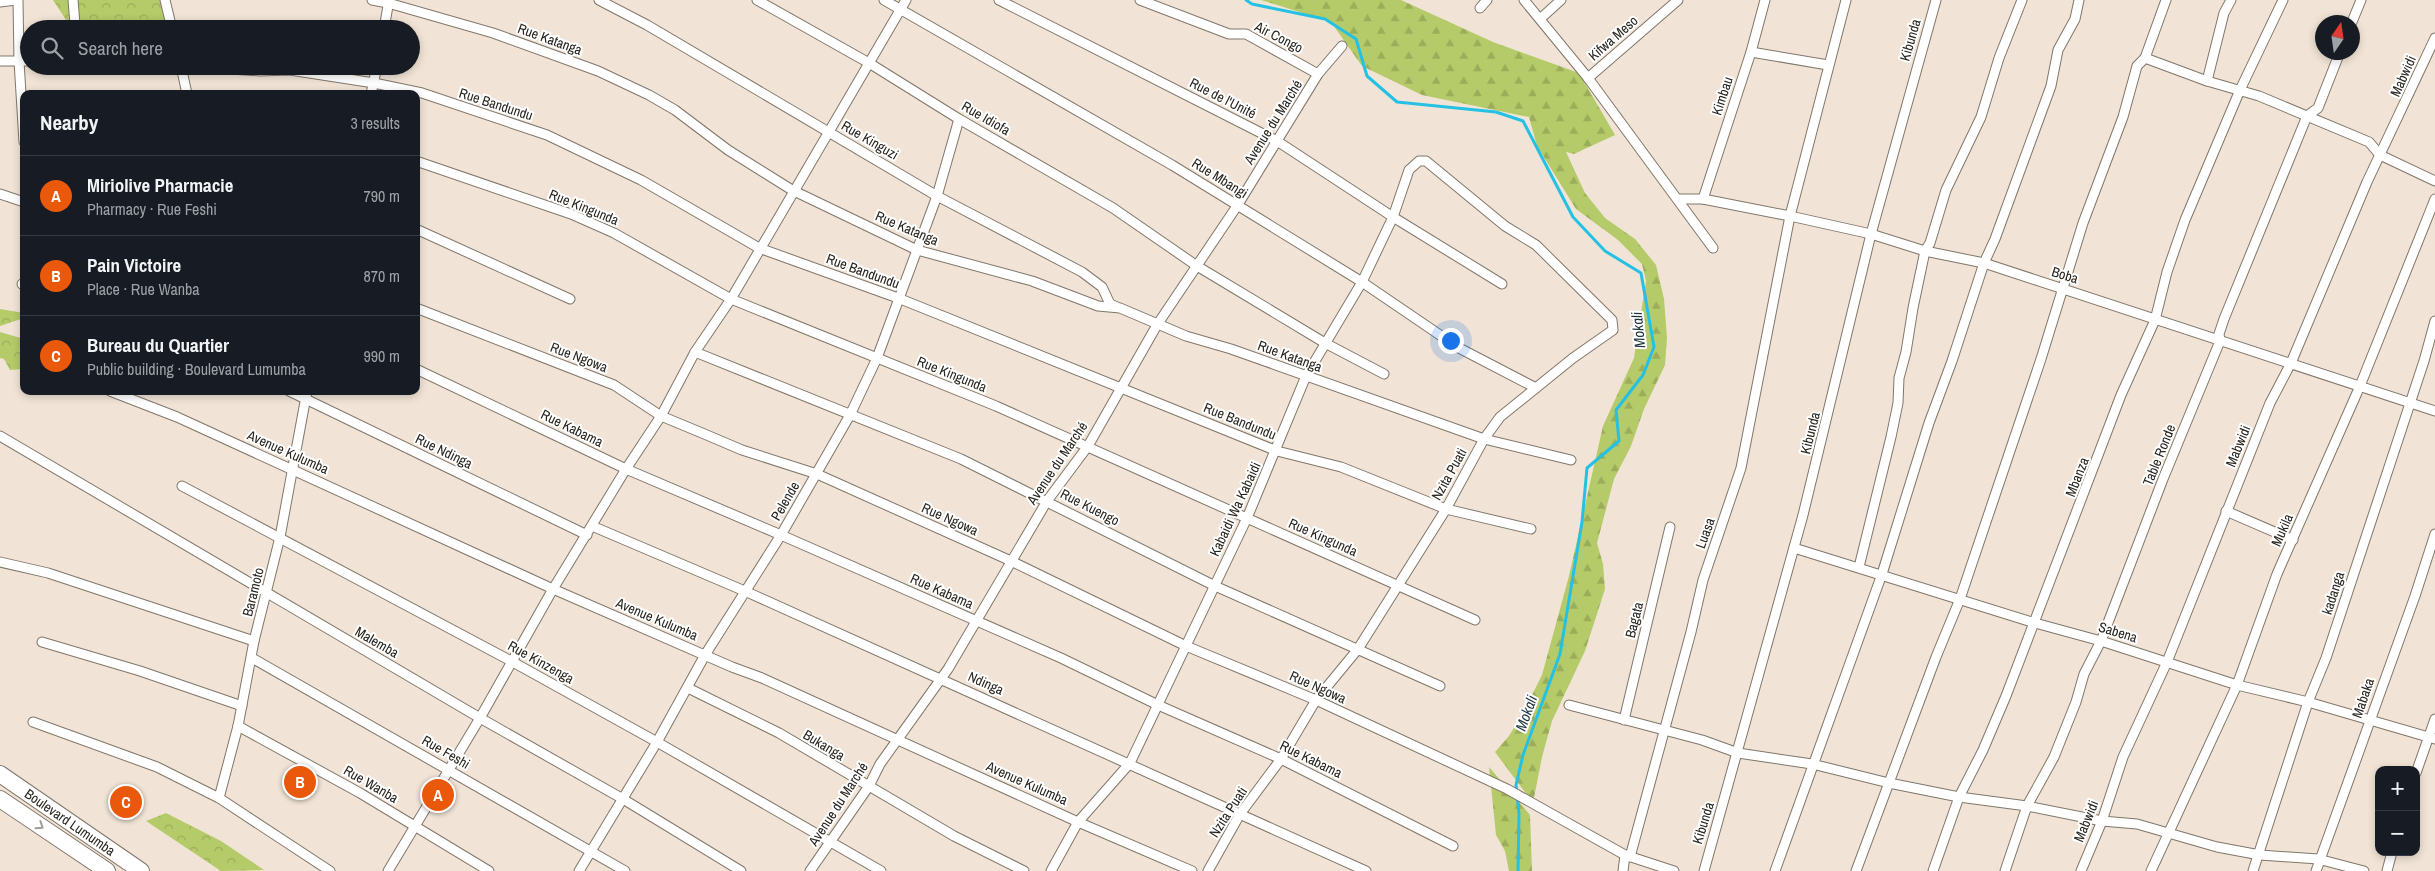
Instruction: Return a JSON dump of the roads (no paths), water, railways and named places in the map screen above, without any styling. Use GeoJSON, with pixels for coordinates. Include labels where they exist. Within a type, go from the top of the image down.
{"type":"FeatureCollection","features":[{"type":"Feature","properties":{"kind":"highway","name":"Boulevard Lumumba"},"geometry":{"type":"LineString","coordinates":[[0,774],[141,871]]}},
{"type":"Feature","properties":{"kind":"highway","name":"Boulevard Lumumba"},"geometry":{"type":"LineString","coordinates":[[0,799],[107,871]]}},
{"type":"Feature","properties":{"kind":"street"},"geometry":{"type":"LineString","coordinates":[[0,2],[17,0],[21,90]]}},
{"type":"Feature","properties":{"kind":"street"},"geometry":{"type":"LineString","coordinates":[[74,0],[75,20]]}},
{"type":"Feature","properties":{"kind":"street"},"geometry":{"type":"LineString","coordinates":[[165,0],[170,20]]}},
{"type":"Feature","properties":{"kind":"street","name":"Rue Katanga"},"geometry":{"type":"LineString","coordinates":[[372,0],[389,1],[493,33],[606,75],[649,95],[674,110],[728,150],[792,190],[917,250],[1032,281],[1098,306],[1120,308],[1157,325],[1484,439],[1571,460]]}},
{"type":"Feature","properties":{"kind":"street","name":"Rue Kinguzi"},"geometry":{"type":"LineString","coordinates":[[600,0],[647,25],[937,196],[1082,272],[1102,287],[1110,304],[1120,308]]}},
{"type":"Feature","properties":{"kind":"street","name":"Rue Idiofa"},"geometry":{"type":"LineString","coordinates":[[757,0],[869,63],[959,119],[1113,208],[1197,266],[1325,343],[1384,374]]}},
{"type":"Feature","properties":{"kind":"street","name":"Rue Mbangi"},"geometry":{"type":"LineString","coordinates":[[884,0],[1172,164],[1362,282],[1459,348],[1536,388]]}},
{"type":"Feature","properties":{"kind":"street"},"geometry":{"type":"LineString","coordinates":[[388,871],[448,768],[480,718],[553,590],[626,469],[662,416],[695,352],[731,298],[792,190],[830,133],[906,0]]}},
{"type":"Feature","properties":{"kind":"street","name":"Rue de l'Unité"},"geometry":{"type":"LineString","coordinates":[[999,0],[1277,141],[1392,217],[1502,284]]}},
{"type":"Feature","properties":{"kind":"street","name":"Air Congo"},"geometry":{"type":"LineString","coordinates":[[1140,0],[1230,34],[1246,34],[1318,74]]}},
{"type":"Feature","properties":{"kind":"street"},"geometry":{"type":"LineString","coordinates":[[1480,8],[1487,0]]}},
{"type":"Feature","properties":{"kind":"street"},"geometry":{"type":"LineString","coordinates":[[1524,0],[1588,78],[1713,248]]}},
{"type":"Feature","properties":{"kind":"street"},"geometry":{"type":"LineString","coordinates":[[1540,20],[1561,0]]}},
{"type":"Feature","properties":{"kind":"street","name":"Kifwa Meso"},"geometry":{"type":"LineString","coordinates":[[1588,78],[1678,0]]}},
{"type":"Feature","properties":{"kind":"street","name":"Kimbau"},"geometry":{"type":"LineString","coordinates":[[1702,199],[1751,52],[1765,0]]}},
{"type":"Feature","properties":{"kind":"street","name":"Luasa"},"geometry":{"type":"LineString","coordinates":[[1623,871],[1691,632],[1703,580],[1741,468],[1790,216],[1846,0]]}},
{"type":"Feature","properties":{"kind":"street","name":"Kibunda"},"geometry":{"type":"LineString","coordinates":[[1704,871],[1794,548],[1872,234],[1936,0]]}},
{"type":"Feature","properties":{"kind":"street"},"geometry":{"type":"LineString","coordinates":[[1859,567],[1891,437],[1898,403],[1899,378],[1906,352],[1925,251],[1930,243],[1946,190],[1981,118],[1999,58],[2022,0]]}},
{"type":"Feature","properties":{"kind":"street"},"geometry":{"type":"LineString","coordinates":[[1775,871],[1882,574],[1929,423],[1984,264],[1996,239],[2051,86],[2058,50],[2074,19],[2079,0]]}},
{"type":"Feature","properties":{"kind":"street"},"geometry":{"type":"LineString","coordinates":[[1856,871],[1936,657],[1960,599],[2064,289],[2083,223],[2123,118],[2136,66],[2145,58],[2166,0]]}},
{"type":"Feature","properties":{"kind":"street"},"geometry":{"type":"LineString","coordinates":[[2207,81],[2224,13],[2231,0]]}},
{"type":"Feature","properties":{"kind":"street","name":"Mbanza"},"geometry":{"type":"LineString","coordinates":[[1934,871],[1960,797],[1983,750],[2035,623],[2121,395],[2155,320],[2167,272],[2185,220],[2240,90],[2283,0]]}},
{"type":"Feature","properties":{"kind":"street"},"geometry":{"type":"LineString","coordinates":[[2355,15],[2362,0]]}},
{"type":"Feature","properties":{"kind":"street"},"geometry":{"type":"LineString","coordinates":[[386,20],[389,1]]}},
{"type":"Feature","properties":{"kind":"street","name":"Mabwidi"},"geometry":{"type":"LineString","coordinates":[[2081,871],[2102,821],[2123,757],[2167,662],[2270,404],[2291,363],[2380,155],[2435,38]]}},
{"type":"Feature","properties":{"kind":"street","name":"Avenue du Marché"},"geometry":{"type":"LineString","coordinates":[[810,871],[869,786],[880,764],[948,668],[1047,501],[1088,446],[1157,325],[1237,206],[1318,74],[1342,46]]}},
{"type":"Feature","properties":{"kind":"street"},"geometry":{"type":"LineString","coordinates":[[1751,52],[1828,65]]}},
{"type":"Feature","properties":{"kind":"street"},"geometry":{"type":"LineString","coordinates":[[2145,58],[2207,81],[2240,90],[2307,116],[2368,142],[2380,155],[2435,181]]}},
{"type":"Feature","properties":{"kind":"street","name":"Table Ronde"},"geometry":{"type":"LineString","coordinates":[[2005,871],[2027,806],[2054,757],[2076,702],[2084,674],[2101,641],[2163,479],[2220,341],[2219,334],[2224,319],[2307,116],[2318,108],[2337,60]]}},
{"type":"Feature","properties":{"kind":"street"},"geometry":{"type":"LineString","coordinates":[[0,61],[19,61]]}},
{"type":"Feature","properties":{"kind":"street"},"geometry":{"type":"LineString","coordinates":[[183,75],[186,90]]}},
{"type":"Feature","properties":{"kind":"street","name":"Rue Bandundu"},"geometry":{"type":"LineString","coordinates":[[322,75],[405,90]]}},
{"type":"Feature","properties":{"kind":"street"},"geometry":{"type":"LineString","coordinates":[[372,90],[375,75]]}},
{"type":"Feature","properties":{"kind":"street","name":"Rue Bandundu"},"geometry":{"type":"LineString","coordinates":[[420,94],[547,135],[641,180],[759,248],[898,298],[1276,451],[1342,467],[1446,509],[1531,529]]}},
{"type":"Feature","properties":{"kind":"street","name":"Pelende"},"geometry":{"type":"LineString","coordinates":[[579,871],[657,742],[706,655],[781,535],[850,414],[877,358],[937,196],[959,119]]}},
{"type":"Feature","properties":{"kind":"street","name":"Kabaidi Wa Kabaidi"},"geometry":{"type":"LineString","coordinates":[[1051,871],[1078,822],[1130,763],[1247,518],[1306,376],[1362,282],[1392,217],[1409,170],[1413,164],[1419,161],[1432,164]]}},
{"type":"Feature","properties":{"kind":"street","name":"Rue Kingunda"},"geometry":{"type":"LineString","coordinates":[[420,162],[571,214],[614,233],[731,298],[1088,446],[1475,620]]}},
{"type":"Feature","properties":{"kind":"street","name":"Nzita Puati"},"geometry":{"type":"LineString","coordinates":[[1208,871],[1240,814],[1281,759],[1316,700],[1358,650],[1446,509],[1484,439],[1500,417],[1572,358],[1614,330],[1612,320],[1536,245],[1505,226],[1432,164]]}},
{"type":"Feature","properties":{"kind":"street"},"geometry":{"type":"LineString","coordinates":[[0,194],[20,201]]}},
{"type":"Feature","properties":{"kind":"street","name":"Boba"},"geometry":{"type":"LineString","coordinates":[[1678,199],[1702,199],[1790,216],[1872,234],[1925,251],[1984,264],[2435,411]]}},
{"type":"Feature","properties":{"kind":"street","name":"Mukila"},"geometry":{"type":"LineString","coordinates":[[2151,871],[2167,833],[2184,801],[2237,686],[2276,574],[2293,540],[2328,454],[2360,386],[2435,199]]}},
{"type":"Feature","properties":{"kind":"street"},"geometry":{"type":"LineString","coordinates":[[420,231],[570,299]]}},
{"type":"Feature","properties":{"kind":"street","name":"Rue Ngowa"},"geometry":{"type":"LineString","coordinates":[[420,310],[614,385],[662,416],[742,450],[817,474],[1011,561],[1186,646],[1316,700],[1507,789],[1628,856],[1674,871]]}},
{"type":"Feature","properties":{"kind":"street","name":"kadanga"},"geometry":{"type":"LineString","coordinates":[[2253,871],[2260,856],[2308,702],[2326,658],[2435,321]]}},
{"type":"Feature","properties":{"kind":"street","name":"Rue Kuengo"},"geometry":{"type":"LineString","coordinates":[[695,352],[961,459],[1214,586],[1440,686]]}},
{"type":"Feature","properties":{"kind":"street","name":"Rue Kabama"},"geometry":{"type":"LineString","coordinates":[[420,371],[626,469],[1061,658],[1158,705],[1281,759],[1453,846]]}},
{"type":"Feature","properties":{"kind":"street","name":"Avenue Kulumba"},"geometry":{"type":"LineString","coordinates":[[120,395],[177,417],[553,590],[706,655],[1078,822],[1192,871]]}},
{"type":"Feature","properties":{"kind":"street","name":"Baramoto"},"geometry":{"type":"LineString","coordinates":[[219,798],[238,726],[254,641],[280,538],[291,469],[306,395]]}},
{"type":"Feature","properties":{"kind":"street","name":"Rue Ndinga"},"geometry":{"type":"LineString","coordinates":[[306,395],[587,535]]}},
{"type":"Feature","properties":{"kind":"street","name":"Malemba"},"geometry":{"type":"LineString","coordinates":[[0,436],[480,718],[623,799],[741,871]]}},
{"type":"Feature","properties":{"kind":"street","name":"Rue Kinzenga"},"geometry":{"type":"LineString","coordinates":[[182,486],[511,661],[657,742],[881,871]]}},
{"type":"Feature","properties":{"kind":"street"},"geometry":{"type":"LineString","coordinates":[[2226,511],[2293,540]]}},
{"type":"Feature","properties":{"kind":"street","name":"Ndinga"},"geometry":{"type":"LineString","coordinates":[[592,526],[747,592],[940,678],[1366,871]]}},
{"type":"Feature","properties":{"kind":"street","name":"Bagata"},"geometry":{"type":"LineString","coordinates":[[1624,720],[1670,527]]}},
{"type":"Feature","properties":{"kind":"street","name":"Mabaka"},"geometry":{"type":"LineString","coordinates":[[2316,871],[2318,859],[2370,722],[2435,534]]}},
{"type":"Feature","properties":{"kind":"street","name":"Sabena"},"geometry":{"type":"LineString","coordinates":[[1794,548],[2035,623],[2101,641],[2237,686],[2308,702],[2370,722],[2432,737]]}},
{"type":"Feature","properties":{"kind":"street"},"geometry":{"type":"LineString","coordinates":[[0,562],[48,573],[254,641]]}},
{"type":"Feature","properties":{"kind":"street"},"geometry":{"type":"LineString","coordinates":[[42,642],[140,671],[242,706]]}},
{"type":"Feature","properties":{"kind":"street","name":"Rue Feshi"},"geometry":{"type":"LineString","coordinates":[[252,658],[448,768],[625,871]]}},
{"type":"Feature","properties":{"kind":"street","name":"Bukanga"},"geometry":{"type":"LineString","coordinates":[[688,688],[779,733],[954,836],[1024,871]]}},
{"type":"Feature","properties":{"kind":"street"},"geometry":{"type":"LineString","coordinates":[[1569,705],[1702,740],[1738,753],[1812,764],[1889,784],[1960,797],[2027,806],[2102,821],[2137,824],[2216,847],[2260,856],[2318,859],[2364,871]]}},
{"type":"Feature","properties":{"kind":"street"},"geometry":{"type":"LineString","coordinates":[[2419,766],[2432,737],[2435,719]]}},
{"type":"Feature","properties":{"kind":"street"},"geometry":{"type":"LineString","coordinates":[[33,722],[157,768],[219,798],[330,871]]}},
{"type":"Feature","properties":{"kind":"street","name":"Rue Wanba"},"geometry":{"type":"LineString","coordinates":[[238,726],[414,825],[489,871]]}},
{"type":"Feature","properties":{"kind":"street"},"geometry":{"type":"LineString","coordinates":[[2387,871],[2391,856]]}},
{"type":"Feature","properties":{"kind":"waterway","name":"Mokali"},"geometry":{"type":"LineString","coordinates":[[1246,0],[1252,4],[1325,19],[1356,39],[1367,76],[1397,102],[1496,112],[1523,121],[1573,217],[1605,251],[1641,273],[1654,347],[1643,375],[1616,410],[1619,441],[1587,468],[1582,522],[1560,654],[1523,755],[1516,785],[1519,814],[1518,871]]}},
{"type":"Feature","properties":{"kind":"place","name":"Pain Victoire"},"geometry":{"type":"Point","coordinates":[300,782]}},
{"type":"Feature","properties":{"kind":"place","name":"Miriolive Pharmacie"},"geometry":{"type":"Point","coordinates":[438,795]}},
{"type":"Feature","properties":{"kind":"place","name":"Bureau du Quartier"},"geometry":{"type":"Point","coordinates":[126,802]}}]}
